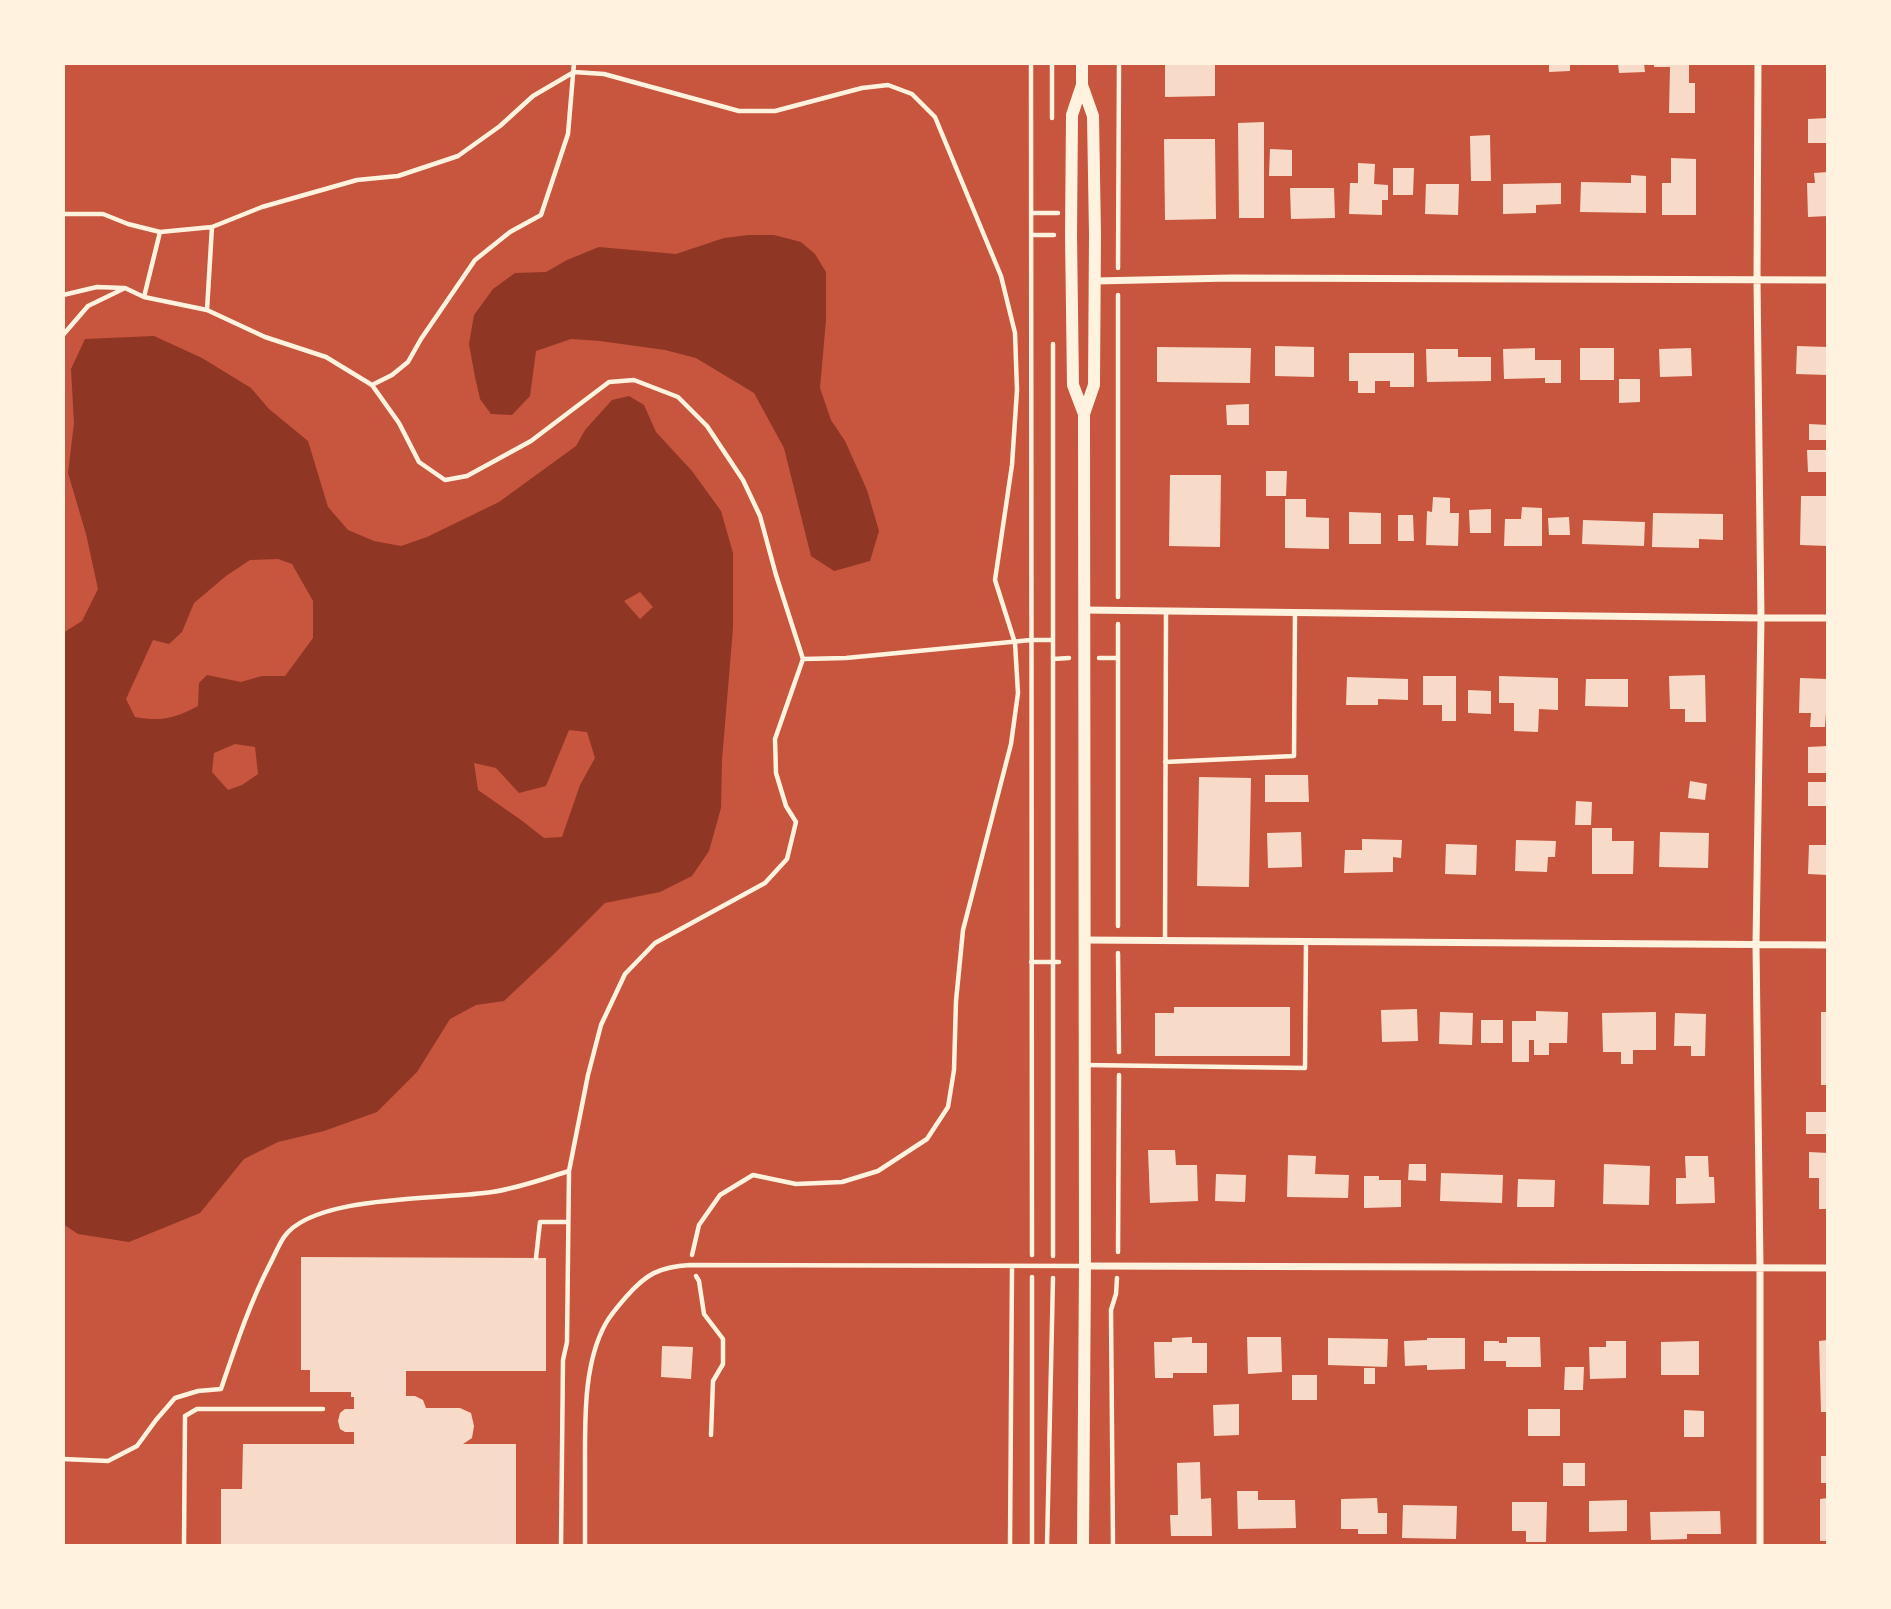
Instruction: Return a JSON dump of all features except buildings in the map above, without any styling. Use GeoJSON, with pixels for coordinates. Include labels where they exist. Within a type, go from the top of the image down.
{"type":"FeatureCollection","features":[{"type":"Feature","properties":{"kind":"main road"},"geometry":{"type":"LineString","coordinates":[[1082,63],[1082,85],[1072,115],[1071,234],[1073,385],[1084,414]]}},
{"type":"Feature","properties":{"kind":"main road"},"geometry":{"type":"LineString","coordinates":[[1082,85],[1093,117],[1095,281],[1094,385],[1084,414],[1083,1546]]}},
{"type":"Feature","properties":{"kind":"street"},"geometry":{"type":"LineString","coordinates":[[1758,63],[1761,618],[1756,944],[1760,1546]]}},
{"type":"Feature","properties":{"kind":"street"},"geometry":{"type":"LineString","coordinates":[[1095,281],[1231,278],[1828,280]]}},
{"type":"Feature","properties":{"kind":"street"},"geometry":{"type":"LineString","coordinates":[[1084,610],[1828,618]]}},
{"type":"Feature","properties":{"kind":"street"},"geometry":{"type":"LineString","coordinates":[[1084,940],[1828,945]]}},
{"type":"Feature","properties":{"kind":"street"},"geometry":{"type":"LineString","coordinates":[[1085,1266],[1828,1268]]}},
{"type":"Feature","properties":{"kind":"lane"},"geometry":{"type":"LineString","coordinates":[[1165,940],[1166,611]]}},
{"type":"Feature","properties":{"kind":"lane"},"geometry":{"type":"LineString","coordinates":[[1165,762],[1294,756],[1295,613]]}},
{"type":"Feature","properties":{"kind":"lane"},"geometry":{"type":"LineString","coordinates":[[1084,1065],[1305,1068],[1306,941]]}},
{"type":"Feature","properties":{"kind":"lane"},"geometry":{"type":"LineString","coordinates":[[585,1546],[585,1401],[589,1376],[606,1323],[643,1278],[671,1266],[690,1265],[1085,1266]]}},
{"type":"Feature","properties":{"kind":"lane"},"geometry":{"type":"LineString","coordinates":[[1010,1546],[1012,1267]]}},
{"type":"Feature","properties":{"kind":"lane"},"geometry":{"type":"LineString","coordinates":[[184,1546],[185,1416],[197,1409],[323,1409]]}},
{"type":"Feature","properties":{"kind":"path"},"geometry":{"type":"LineString","coordinates":[[372,385],[392,375],[408,362],[475,260],[510,232],[541,215],[568,134],[574,63]]}},
{"type":"Feature","properties":{"kind":"path"},"geometry":{"type":"LineString","coordinates":[[1031,63],[1032,1546]]}},
{"type":"Feature","properties":{"kind":"path"},"geometry":{"type":"LineString","coordinates":[[1052,63],[1052,131]]}},
{"type":"Feature","properties":{"kind":"path"},"geometry":{"type":"LineString","coordinates":[[1118,1244],[1119,63]]}},
{"type":"Feature","properties":{"kind":"path"},"geometry":{"type":"LineString","coordinates":[[63,214],[103,214],[160,232],[212,227],[262,207],[358,180],[398,176],[458,156],[500,126],[533,96],[574,72],[604,75],[739,111],[775,111],[862,88],[888,85],[912,94],[935,117],[1001,276],[1015,333],[1017,390],[1012,465],[995,580],[1015,643],[1018,693],[1011,744],[963,930],[956,1001],[954,1069],[948,1107],[927,1139],[877,1171],[842,1182],[796,1184],[753,1175],[720,1195],[699,1225],[690,1265],[699,1282],[704,1314],[723,1339],[723,1364],[713,1381],[711,1435]]}},
{"type":"Feature","properties":{"kind":"path"},"geometry":{"type":"LineString","coordinates":[[1031,213],[1063,213]]}},
{"type":"Feature","properties":{"kind":"path"},"geometry":{"type":"LineString","coordinates":[[1053,213],[1053,245]]}},
{"type":"Feature","properties":{"kind":"path"},"geometry":{"type":"LineString","coordinates":[[207,310],[212,227]]}},
{"type":"Feature","properties":{"kind":"path"},"geometry":{"type":"LineString","coordinates":[[144,297],[160,232]]}},
{"type":"Feature","properties":{"kind":"path"},"geometry":{"type":"LineString","coordinates":[[63,295],[97,287],[125,288],[144,297],[207,310],[265,337],[326,357],[372,385],[399,423],[419,462],[445,480],[467,476],[531,441],[609,382],[634,380],[678,397],[707,426],[743,480],[760,516],[803,659],[775,739],[776,774],[786,806],[796,822],[787,859],[765,883],[655,943],[625,974],[601,1025],[587,1074],[569,1171],[561,1546]]}},
{"type":"Feature","properties":{"kind":"path"},"geometry":{"type":"LineString","coordinates":[[63,335],[88,306],[125,288]]}},
{"type":"Feature","properties":{"kind":"path"},"geometry":{"type":"LineString","coordinates":[[1047,1546],[1053,1267],[1053,334]]}},
{"type":"Feature","properties":{"kind":"path"},"geometry":{"type":"LineString","coordinates":[[803,659],[846,658],[1053,640]]}},
{"type":"Feature","properties":{"kind":"path"},"geometry":{"type":"LineString","coordinates":[[1031,962],[1059,961]]}},
{"type":"Feature","properties":{"kind":"path"},"geometry":{"type":"LineString","coordinates":[[63,1459],[108,1461],[138,1446],[175,1398],[198,1391],[220,1389],[264,1276],[285,1236],[305,1220],[345,1206],[489,1192],[522,1186],[569,1171]]}},
{"type":"Feature","properties":{"kind":"path"},"geometry":{"type":"LineString","coordinates":[[536,1258],[540,1222],[568,1222]]}},
{"type":"Feature","properties":{"kind":"path"},"geometry":{"type":"LineString","coordinates":[[1113,1546],[1111,1311],[1116,1294]]}},
{"type":"Feature","properties":{"kind":"shaded area"},"geometry":{"type":"Polygon","coordinates":[[[774,235],[801,242],[815,254],[826,272],[826,320],[820,388],[831,420],[845,441],[867,490],[879,531],[870,561],[834,571],[811,556],[784,448],[754,393],[696,358],[665,350],[571,339],[536,351],[530,396],[512,415],[491,414],[480,399],[469,344],[474,315],[493,289],[515,273],[546,272],[599,247],[676,254],[724,238],[774,235]]]}},
{"type":"Feature","properties":{"kind":"shaded area"},"geometry":{"type":"Polygon","coordinates":[[[154,336],[202,358],[251,388],[269,409],[308,441],[328,507],[348,530],[374,541],[401,546],[427,537],[499,502],[576,446],[585,430],[612,400],[629,396],[644,405],[656,432],[692,471],[721,511],[733,553],[733,628],[722,760],[721,808],[709,851],[692,876],[660,892],[605,903],[504,1001],[476,1005],[450,1019],[417,1072],[377,1112],[324,1131],[278,1142],[244,1159],[200,1213],[129,1242],[78,1234],[63,1224],[63,633],[82,621],[98,589],[86,534],[68,473],[74,423],[71,369],[85,339],[154,336]],[[278,559],[250,560],[194,603],[182,632],[169,644],[153,640],[126,699],[135,717],[168,718],[198,706],[199,683],[207,675],[241,682],[262,676],[285,676],[313,638],[313,601],[292,564],[278,559]],[[640,592],[624,601],[640,619],[653,607],[640,592]],[[569,730],[546,786],[519,793],[496,768],[474,763],[478,790],[544,838],[562,837],[580,785],[595,758],[587,732],[569,730]],[[235,744],[214,753],[212,772],[228,790],[242,785],[258,774],[255,747],[235,744]]]}}]}
